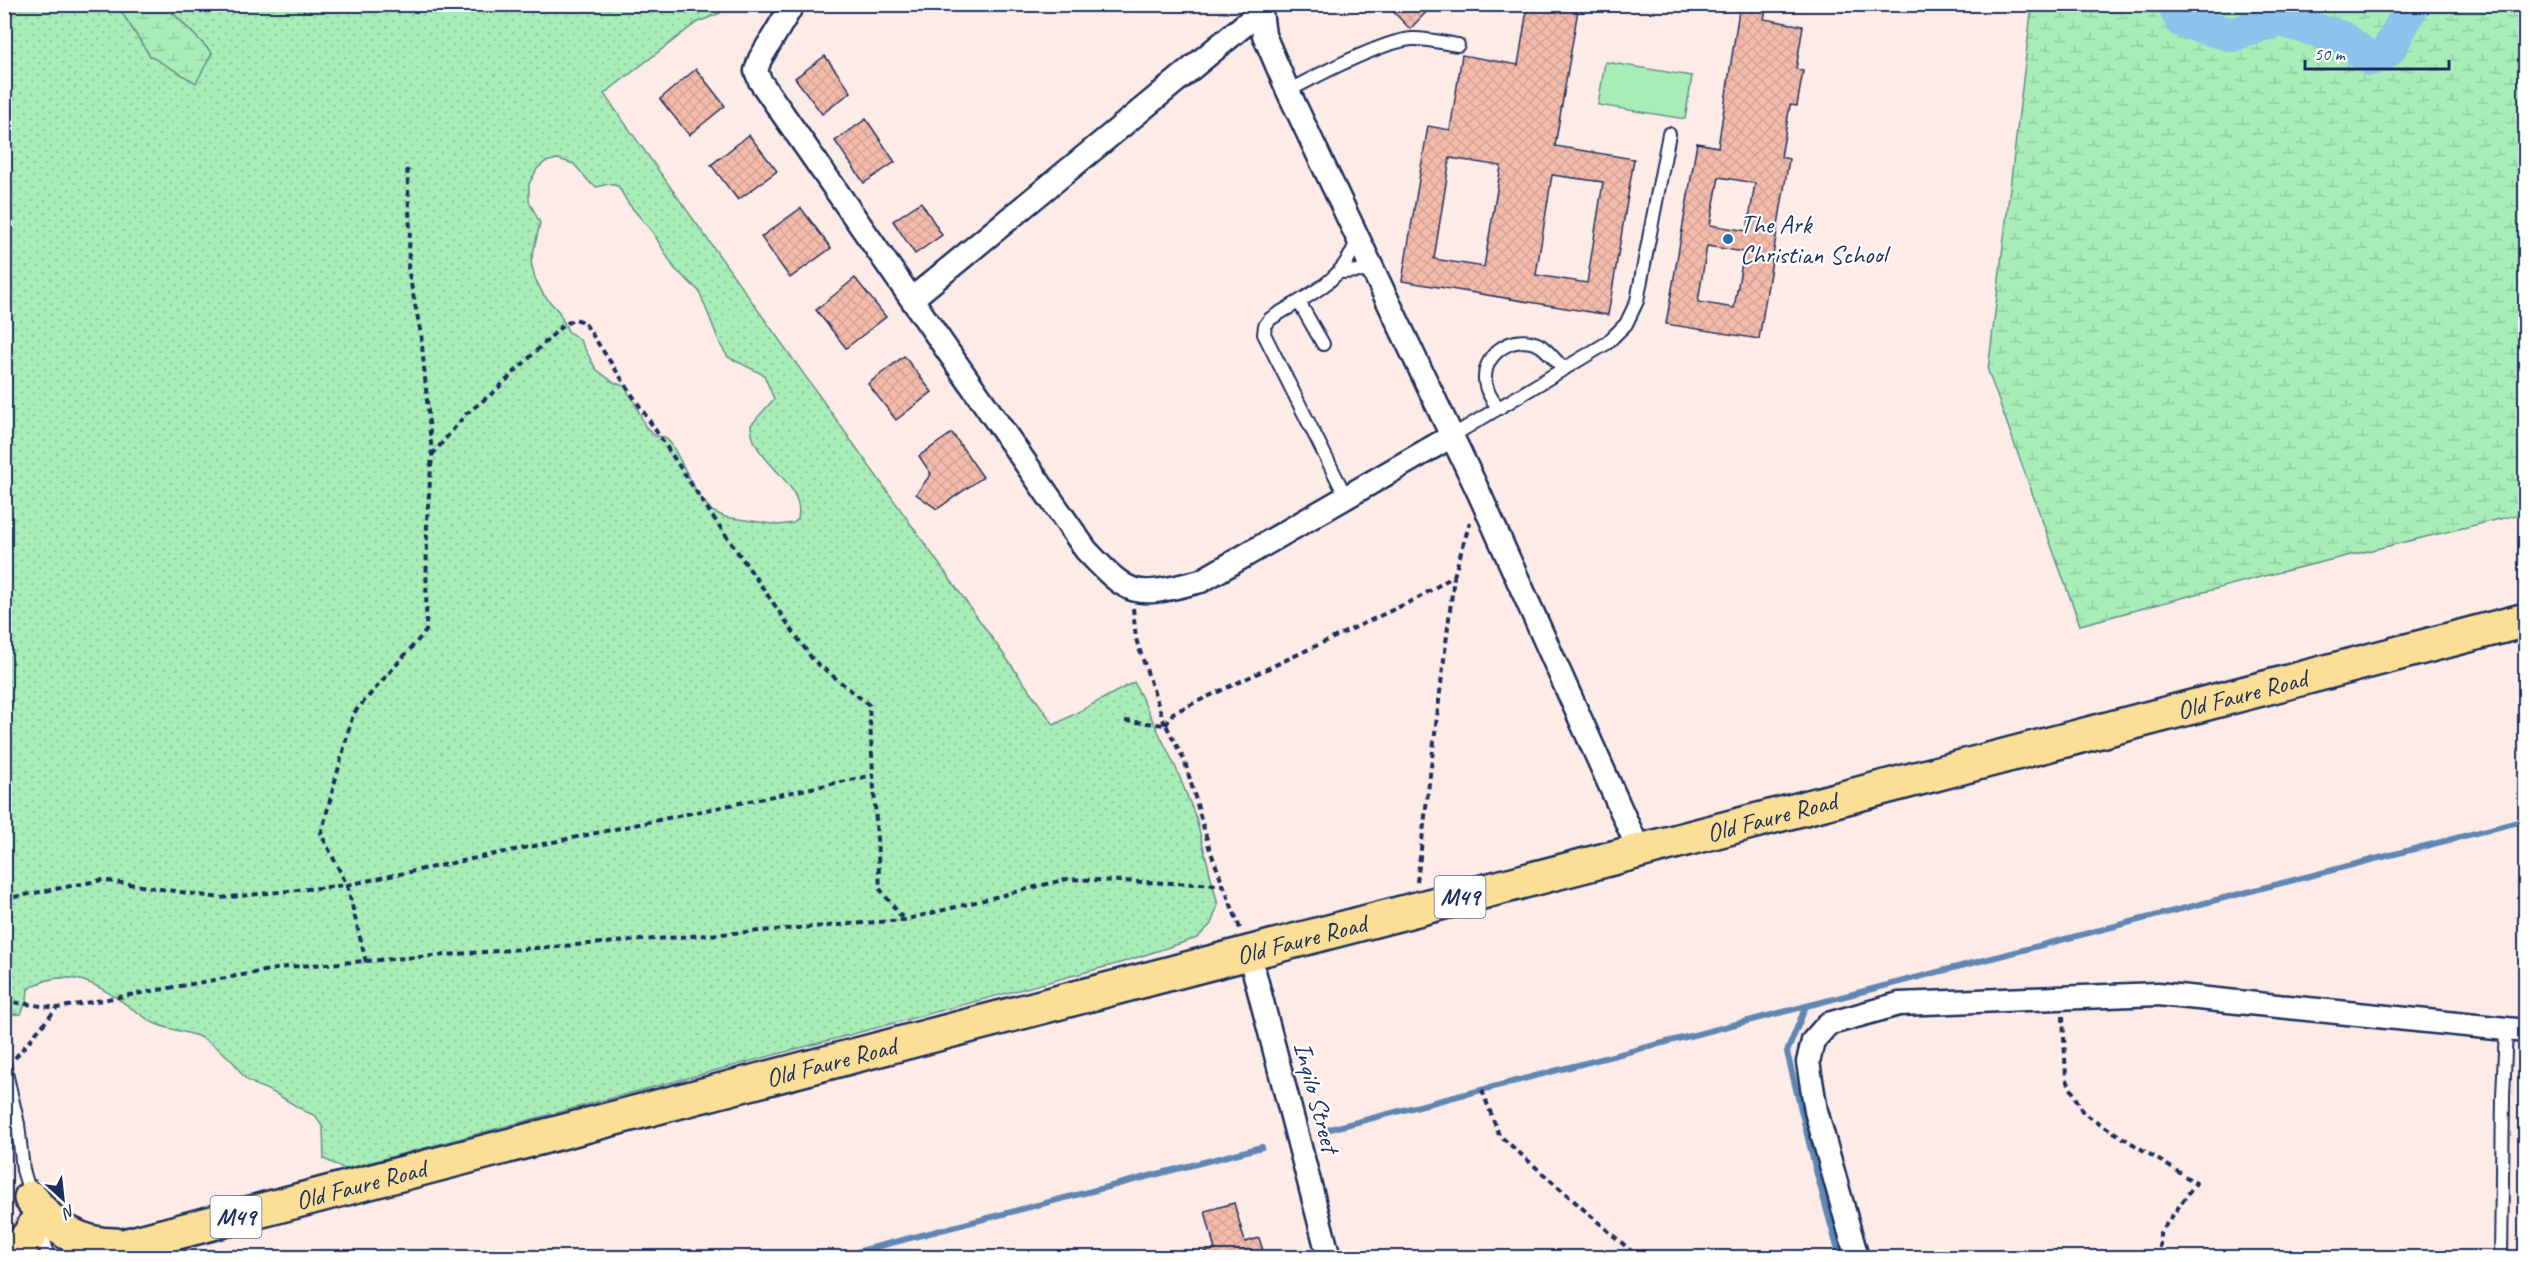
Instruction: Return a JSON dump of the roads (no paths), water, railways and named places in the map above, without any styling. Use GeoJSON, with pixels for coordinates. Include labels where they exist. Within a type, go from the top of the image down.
{"type":"FeatureCollection","features":[{"type":"Feature","properties":{"kind":"main road","name":"Old Faure Road"},"geometry":{"type":"LineString","coordinates":[[78,1257],[2526,620]]}},
{"type":"Feature","properties":{"kind":"main road"},"geometry":{"type":"LineString","coordinates":[[35,1208],[51,1222],[79,1239],[103,1245],[128,1245]]}},
{"type":"Feature","properties":{"kind":"main road"},"geometry":{"type":"LineString","coordinates":[[12,1257],[30,1234],[35,1208]]}},
{"type":"Feature","properties":{"kind":"street"},"geometry":{"type":"LineString","coordinates":[[793,4],[760,59],[756,71],[760,81],[1086,550],[1114,580],[1132,591],[1156,592],[1201,581],[1452,436]]}},
{"type":"Feature","properties":{"kind":"street"},"geometry":{"type":"LineString","coordinates":[[913,298],[1262,7]]}},
{"type":"Feature","properties":{"kind":"street"},"geometry":{"type":"LineString","coordinates":[[1262,7],[1264,36],[1288,91],[1479,492],[1640,850]]}},
{"type":"Feature","properties":{"kind":"street","name":"Inqilo Street"},"geometry":{"type":"LineString","coordinates":[[1249,952],[1329,1257]]}},
{"type":"Feature","properties":{"kind":"street"},"geometry":{"type":"LineString","coordinates":[[1857,1257],[1816,1111],[1808,1062],[1812,1041],[1828,1024],[1899,1004],[2158,994],[2516,1031]]}},
{"type":"Feature","properties":{"kind":"lane"},"geometry":{"type":"LineString","coordinates":[[1288,91],[1320,74],[1400,42],[1412,39],[1458,45]]}},
{"type":"Feature","properties":{"kind":"lane"},"geometry":{"type":"LineString","coordinates":[[1452,436],[1607,343],[1633,313],[1669,134]]}},
{"type":"Feature","properties":{"kind":"lane"},"geometry":{"type":"LineString","coordinates":[[1346,497],[1264,334],[1265,326],[1270,319],[1326,285],[1340,272],[1354,250],[1357,239]]}},
{"type":"Feature","properties":{"kind":"lane"},"geometry":{"type":"LineString","coordinates":[[1340,272],[1374,273]]}},
{"type":"Feature","properties":{"kind":"lane"},"geometry":{"type":"LineString","coordinates":[[1299,302],[1323,344]]}},
{"type":"Feature","properties":{"kind":"lane"},"geometry":{"type":"LineString","coordinates":[[1498,408],[1486,388],[1485,373],[1491,358],[1502,347],[1516,342],[1534,343],[1542,347],[1564,369]]}},
{"type":"Feature","properties":{"kind":"lane"},"geometry":{"type":"LineString","coordinates":[[2501,1257],[2503,1096],[2516,1031]]}},
{"type":"Feature","properties":{"kind":"lane"},"geometry":{"type":"LineString","coordinates":[[6,1066],[18,1124],[23,1170],[49,1257]]}},
{"type":"Feature","properties":{"kind":"lane"},"geometry":{"type":"LineString","coordinates":[[4,1119],[18,1124]]}},
{"type":"Feature","properties":{"kind":"waterway"},"geometry":{"type":"LineString","coordinates":[[2174,4],[2182,21],[2233,35],[2278,19],[2343,38],[2370,59],[2382,56],[2389,49],[2413,4]]}},
{"type":"Feature","properties":{"kind":"waterway"},"geometry":{"type":"LineString","coordinates":[[1330,1129],[2526,820]]}},
{"type":"Feature","properties":{"kind":"waterway"},"geometry":{"type":"LineString","coordinates":[[1806,1006],[1787,1052],[1840,1258]]}},
{"type":"Feature","properties":{"kind":"waterway"},"geometry":{"type":"LineString","coordinates":[[833,1258],[1262,1147]]}},
{"type":"Feature","properties":{"kind":"place","name":"The Ark Christian School"},"geometry":{"type":"Point","coordinates":[1728,239]}}]}
